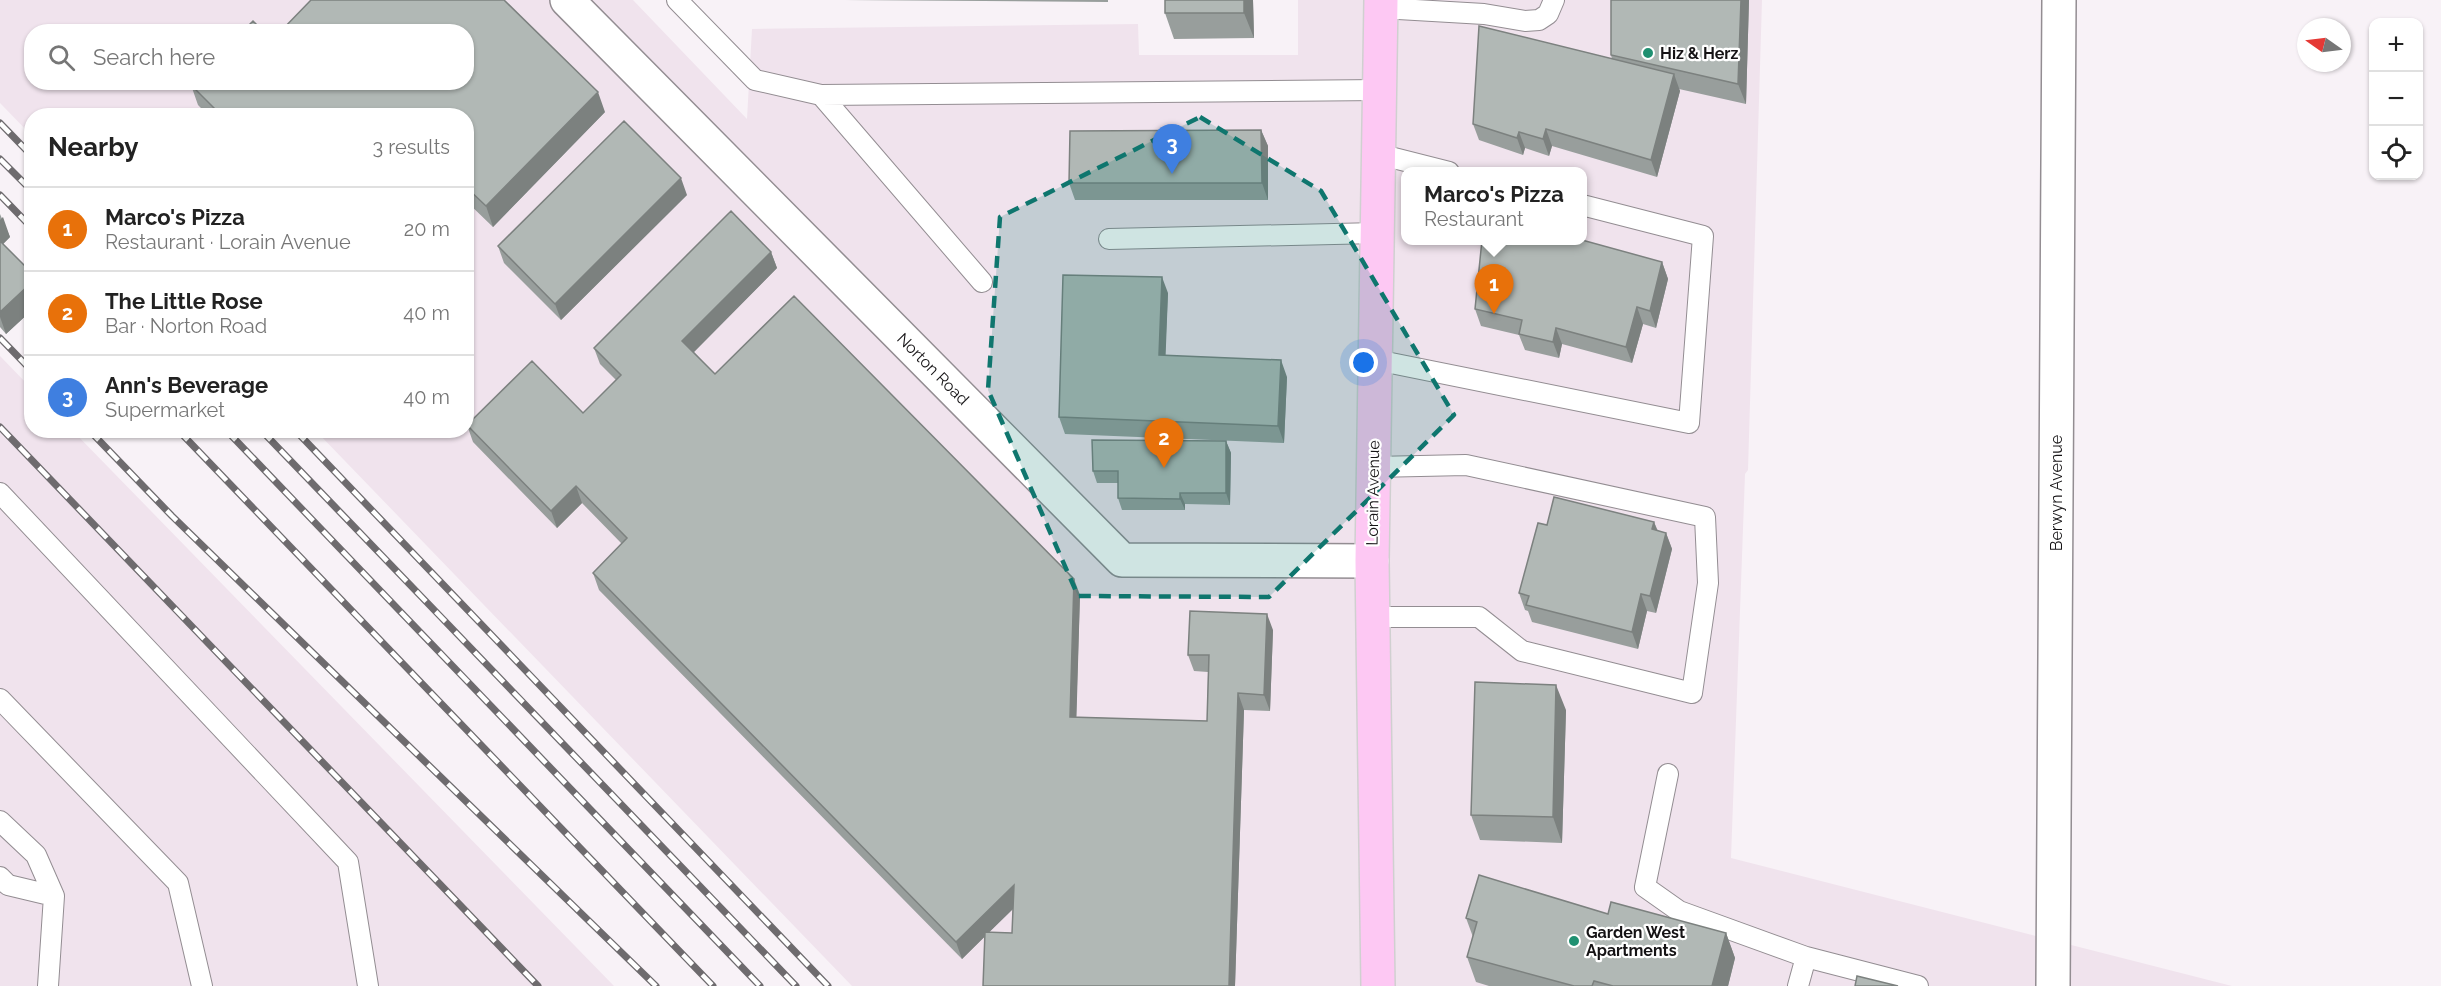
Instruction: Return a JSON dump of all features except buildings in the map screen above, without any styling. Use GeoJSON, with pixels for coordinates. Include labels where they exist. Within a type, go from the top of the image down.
{"type":"FeatureCollection","features":[{"type":"Feature","properties":{"kind":"main road","name":"Lorain Avenue"},"geometry":{"type":"LineString","coordinates":[[1378,986],[1372,561],[1381,4]]}},
{"type":"Feature","properties":{"kind":"street","name":"Norton Road"},"geometry":{"type":"LineString","coordinates":[[567,0],[1122,560],[1372,561]]}},
{"type":"Feature","properties":{"kind":"street","name":"Berwyn Avenue"},"geometry":{"type":"LineString","coordinates":[[2053,986],[2060,0]]}},
{"type":"Feature","properties":{"kind":"lane"},"geometry":{"type":"LineString","coordinates":[[677,0],[755,80],[820,95],[1380,90]]}},
{"type":"Feature","properties":{"kind":"lane"},"geometry":{"type":"LineString","coordinates":[[1381,4],[1484,14],[1525,21],[1539,20],[1548,14],[1554,0]]}},
{"type":"Feature","properties":{"kind":"lane"},"geometry":{"type":"LineString","coordinates":[[820,95],[982,282]]}},
{"type":"Feature","properties":{"kind":"lane"},"geometry":{"type":"LineString","coordinates":[[1378,154],[1432,167]]}},
{"type":"Feature","properties":{"kind":"lane"},"geometry":{"type":"LineString","coordinates":[[1376,360],[1689,423],[1703,236],[1587,207]]}},
{"type":"Feature","properties":{"kind":"lane"},"geometry":{"type":"LineString","coordinates":[[1109,239],[1377,233]]}},
{"type":"Feature","properties":{"kind":"lane"},"geometry":{"type":"LineString","coordinates":[[1373,617],[1479,617],[1522,651],[1692,693],[1708,583],[1705,516],[1466,465],[1374,467]]}},
{"type":"Feature","properties":{"kind":"lane"},"geometry":{"type":"LineString","coordinates":[[0,493],[348,862],[368,986]]}},
{"type":"Feature","properties":{"kind":"lane"},"geometry":{"type":"LineString","coordinates":[[0,699],[178,883],[202,986]]}},
{"type":"Feature","properties":{"kind":"lane"},"geometry":{"type":"LineString","coordinates":[[1668,774],[1645,887],[1679,912],[1806,957],[1918,986]]}},
{"type":"Feature","properties":{"kind":"lane"},"geometry":{"type":"LineString","coordinates":[[0,821],[36,855],[54,896],[48,986]]}},
{"type":"Feature","properties":{"kind":"lane"},"geometry":{"type":"LineString","coordinates":[[0,877],[8,885],[54,896]]}},
{"type":"Feature","properties":{"kind":"lane"},"geometry":{"type":"LineString","coordinates":[[1798,986],[1806,957]]}},
{"type":"Feature","properties":{"kind":"highlighted area"},"geometry":{"type":"Polygon","coordinates":[[[1200,117],[1321,191],[1454,415],[1269,597],[1078,596],[988,390],[1000,217],[1200,117]]]}},
{"type":"Feature","properties":{"kind":"shaded area"},"geometry":{"type":"Polygon","coordinates":[[[0,0],[633,0],[747,119],[752,29],[1138,24],[1139,55],[1298,55],[1298,0],[1762,0],[1748,470],[1745,474],[1731,858],[2232,986],[852,986],[323,438],[474,438],[474,108],[24,108],[24,128],[0,103],[0,0]]]}},
{"type":"Feature","properties":{"kind":"shaded area"},"geometry":{"type":"Polygon","coordinates":[[[0,356],[24,381],[24,438],[80,438],[614,986],[0,986],[0,356]]]}},
{"type":"Feature","properties":{"kind":"railway"},"geometry":{"type":"LineString","coordinates":[[0,123],[24,148]]}},
{"type":"Feature","properties":{"kind":"railway"},"geometry":{"type":"LineString","coordinates":[[0,159],[24,183]]}},
{"type":"Feature","properties":{"kind":"railway"},"geometry":{"type":"LineString","coordinates":[[0,195],[24,220]]}},
{"type":"Feature","properties":{"kind":"railway"},"geometry":{"type":"LineString","coordinates":[[0,338],[24,363]]}},
{"type":"Feature","properties":{"kind":"railway"},"geometry":{"type":"LineString","coordinates":[[0,427],[538,986]]}},
{"type":"Feature","properties":{"kind":"railway"},"geometry":{"type":"LineString","coordinates":[[97,438],[172,516],[656,986]]}},
{"type":"Feature","properties":{"kind":"railway"},"geometry":{"type":"LineString","coordinates":[[186,438],[713,986]]}},
{"type":"Feature","properties":{"kind":"railway"},"geometry":{"type":"LineString","coordinates":[[234,438],[760,986]]}},
{"type":"Feature","properties":{"kind":"railway"},"geometry":{"type":"LineString","coordinates":[[269,438],[796,986]]}},
{"type":"Feature","properties":{"kind":"railway"},"geometry":{"type":"LineString","coordinates":[[303,438],[828,986]]}},
{"type":"Feature","properties":{"kind":"place","name":"Hiz & Herz"},"geometry":{"type":"Point","coordinates":[1648,53]}},
{"type":"Feature","properties":{"kind":"place","name":"Ann's Beverage"},"geometry":{"type":"Point","coordinates":[1172,174]}},
{"type":"Feature","properties":{"kind":"place","name":"Marco's Pizza"},"geometry":{"type":"Point","coordinates":[1494,314]}},
{"type":"Feature","properties":{"kind":"place","name":"The Little Rose"},"geometry":{"type":"Point","coordinates":[1164,468]}},
{"type":"Feature","properties":{"kind":"place","name":"Garden West Apartments"},"geometry":{"type":"Point","coordinates":[1574,941]}}]}
